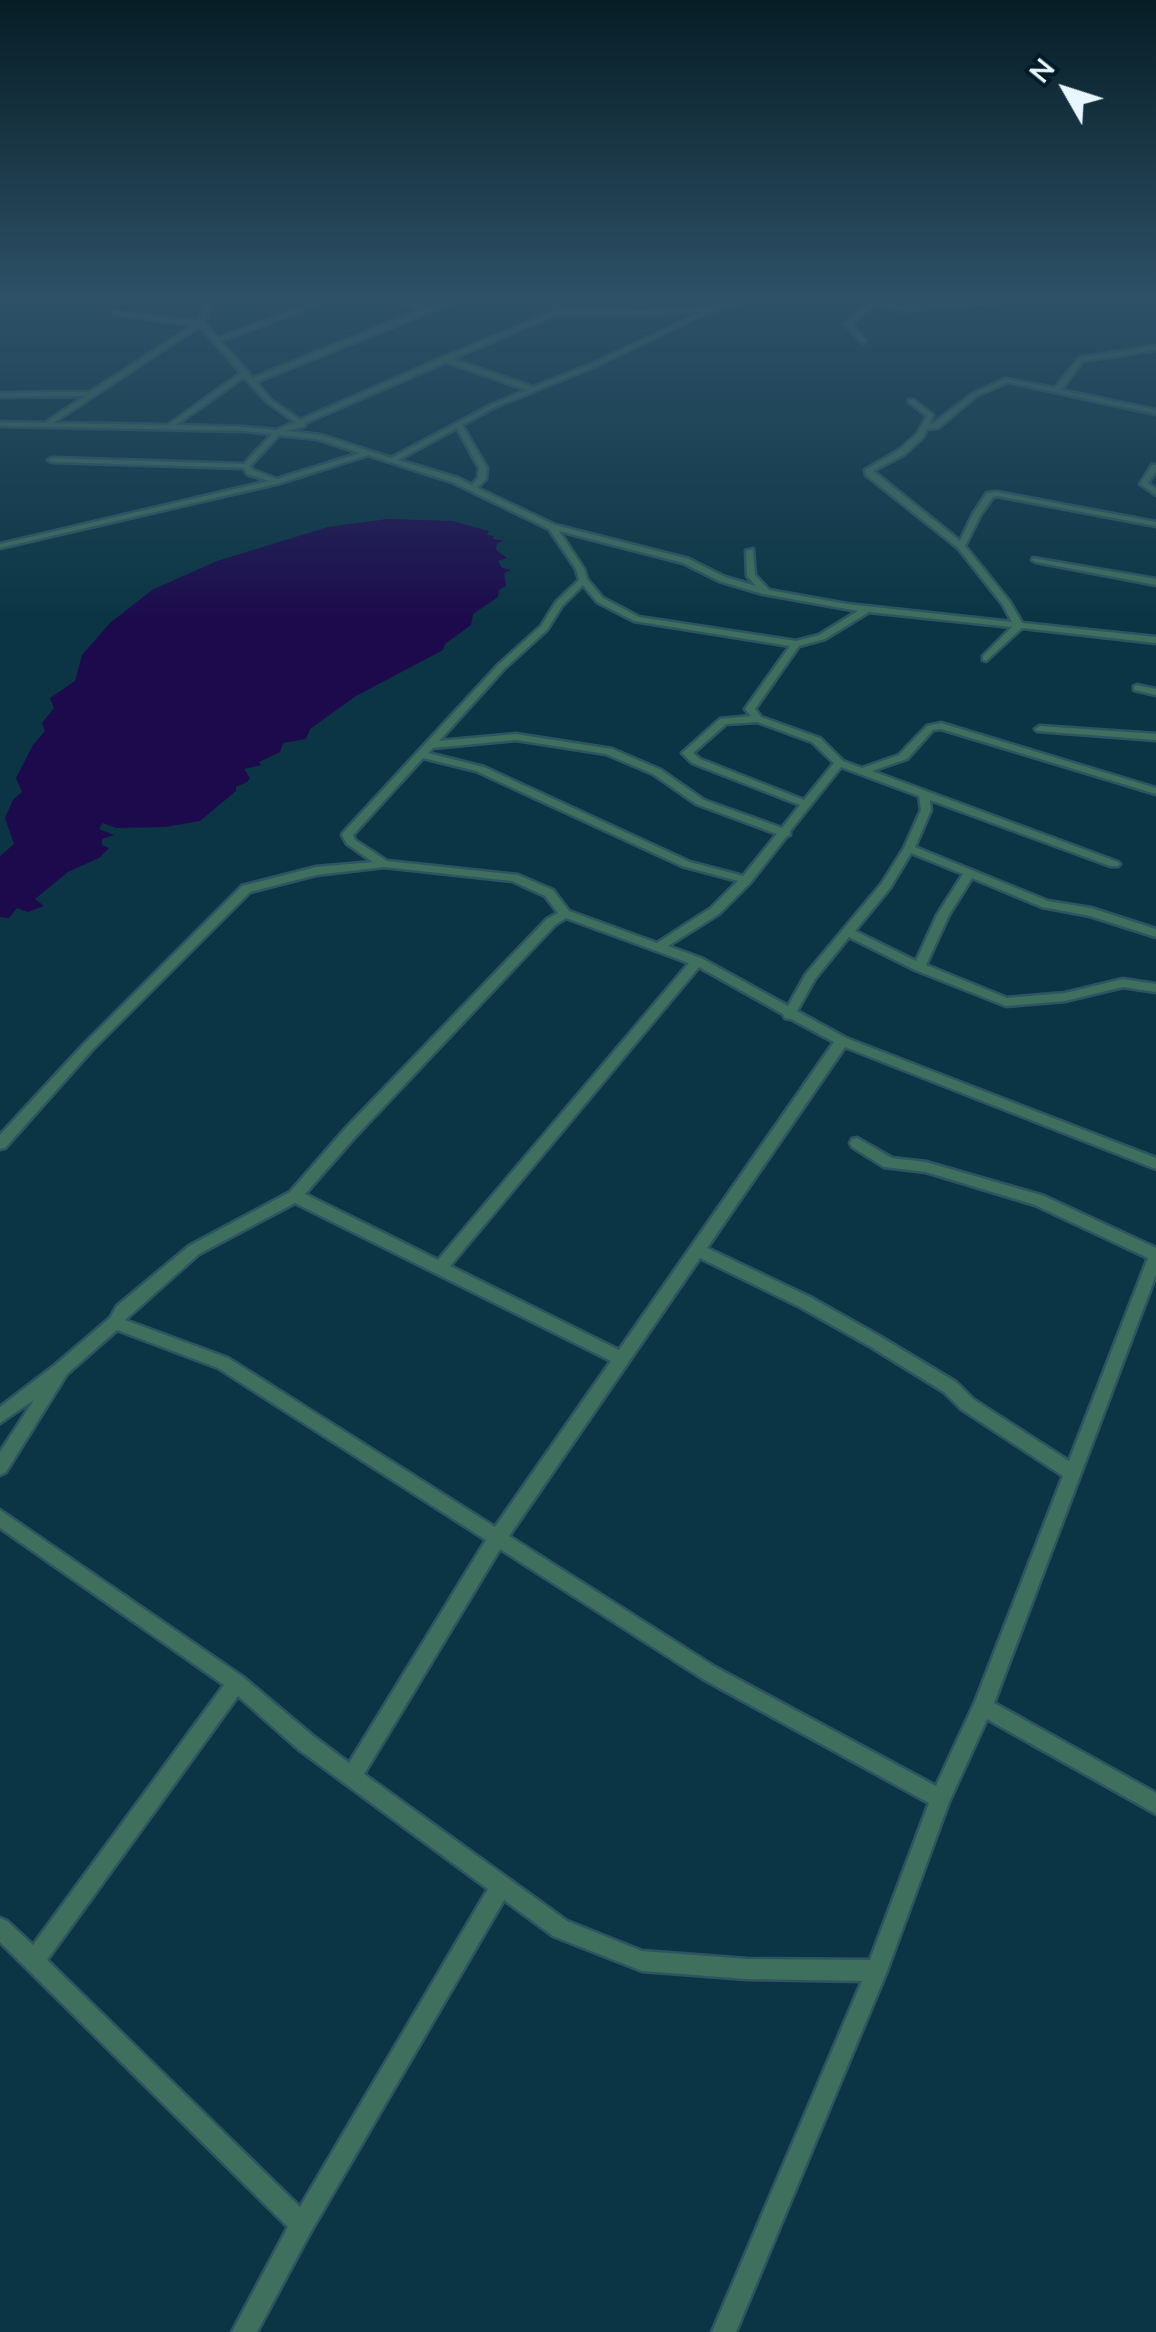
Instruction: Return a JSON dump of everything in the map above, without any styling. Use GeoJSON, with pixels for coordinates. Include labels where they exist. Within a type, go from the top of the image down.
{"type":"FeatureCollection","features":[{"type":"Feature","properties":{"kind":"street"},"geometry":{"type":"LineString","coordinates":[[48,424],[75,405]]}},
{"type":"Feature","properties":{"kind":"street"},"geometry":{"type":"LineString","coordinates":[[170,426],[204,405]]}},
{"type":"Feature","properties":{"kind":"street"},"geometry":{"type":"LineString","coordinates":[[274,405],[338,441],[472,489],[552,528],[686,561],[722,579],[766,592],[867,610],[1155,638]]}},
{"type":"Feature","properties":{"kind":"street"},"geometry":{"type":"LineString","coordinates":[[278,432],[339,405]]}},
{"type":"Feature","properties":{"kind":"street"},"geometry":{"type":"LineString","coordinates":[[392,460],[496,405]]}},
{"type":"Feature","properties":{"kind":"street"},"geometry":{"type":"LineString","coordinates":[[915,405],[931,416],[924,428],[911,445],[869,470],[870,474],[961,546],[1008,604],[1019,626]]}},
{"type":"Feature","properties":{"kind":"street"},"geometry":{"type":"LineString","coordinates":[[924,428],[935,426],[962,405]]}},
{"type":"Feature","properties":{"kind":"street"},"geometry":{"type":"LineString","coordinates":[[1120,405],[1156,412]]}},
{"type":"Feature","properties":{"kind":"street"},"geometry":{"type":"LineString","coordinates":[[0,424],[170,426],[278,432],[338,441]]}},
{"type":"Feature","properties":{"kind":"street"},"geometry":{"type":"LineString","coordinates":[[460,427],[483,468],[482,480],[472,489]]}},
{"type":"Feature","properties":{"kind":"street"},"geometry":{"type":"LineString","coordinates":[[52,460],[246,466],[281,433],[278,432]]}},
{"type":"Feature","properties":{"kind":"street"},"geometry":{"type":"LineString","coordinates":[[0,546],[277,480],[369,452]]}},
{"type":"Feature","properties":{"kind":"street"},"geometry":{"type":"LineString","coordinates":[[1153,456],[1156,467],[1144,484],[1156,492]]}},
{"type":"Feature","properties":{"kind":"street"},"geometry":{"type":"LineString","coordinates":[[246,466],[250,472],[277,480]]}},
{"type":"Feature","properties":{"kind":"street"},"geometry":{"type":"LineString","coordinates":[[961,546],[990,495],[997,494],[1156,524]]}},
{"type":"Feature","properties":{"kind":"street"},"geometry":{"type":"LineString","coordinates":[[552,528],[583,580],[600,600],[637,619],[796,644],[822,636],[867,610]]}},
{"type":"Feature","properties":{"kind":"street"},"geometry":{"type":"LineString","coordinates":[[750,551],[751,576],[766,592]]}},
{"type":"Feature","properties":{"kind":"street"},"geometry":{"type":"LineString","coordinates":[[1036,560],[1156,582]]}},
{"type":"Feature","properties":{"kind":"street"},"geometry":{"type":"LineString","coordinates":[[384,864],[351,842],[347,835],[501,667],[544,628],[583,580]]}},
{"type":"Feature","properties":{"kind":"street"},"geometry":{"type":"LineString","coordinates":[[986,658],[1019,626]]}},
{"type":"Feature","properties":{"kind":"street"},"geometry":{"type":"LineString","coordinates":[[758,718],[750,709],[796,644]]}},
{"type":"Feature","properties":{"kind":"street"},"geometry":{"type":"LineString","coordinates":[[1137,688],[1156,692]]}},
{"type":"Feature","properties":{"kind":"street"},"geometry":{"type":"LineString","coordinates":[[804,803],[696,761],[688,753],[723,721],[758,718],[816,740],[839,763],[1114,864]]}},
{"type":"Feature","properties":{"kind":"street"},"geometry":{"type":"LineString","coordinates":[[866,770],[903,756],[930,728],[941,726],[1156,791]]}},
{"type":"Feature","properties":{"kind":"street"},"geometry":{"type":"LineString","coordinates":[[1040,729],[1156,737]]}},
{"type":"Feature","properties":{"kind":"street"},"geometry":{"type":"LineString","coordinates":[[423,749],[516,737],[608,751],[656,772],[700,802],[786,833]]}},
{"type":"Feature","properties":{"kind":"street"},"geometry":{"type":"LineString","coordinates":[[423,749],[497,776],[686,864],[746,880]]}},
{"type":"Feature","properties":{"kind":"street"},"geometry":{"type":"LineString","coordinates":[[659,947],[715,911],[746,880],[839,763]]}},
{"type":"Feature","properties":{"kind":"street"},"geometry":{"type":"LineString","coordinates":[[789,1015],[810,977],[909,848],[926,810],[924,795]]}},
{"type":"Feature","properties":{"kind":"street"},"geometry":{"type":"LineString","coordinates":[[909,848],[1046,904],[1091,912],[1156,932]]}},
{"type":"Feature","properties":{"kind":"street"},"geometry":{"type":"LineString","coordinates":[[0,1144],[113,1020],[246,889],[316,871],[384,864],[514,878],[549,893],[565,914],[697,961],[842,1041],[1156,1164]]}},
{"type":"Feature","properties":{"kind":"street"},"geometry":{"type":"LineString","coordinates":[[919,968],[969,874]]}},
{"type":"Feature","properties":{"kind":"street"},"geometry":{"type":"LineString","coordinates":[[0,1416],[61,1370],[115,1323],[122,1310],[194,1250],[295,1196],[551,922],[565,914]]}},
{"type":"Feature","properties":{"kind":"street"},"geometry":{"type":"LineString","coordinates":[[848,932],[919,968],[1006,1002],[1064,998],[1123,983],[1156,988]]}},
{"type":"Feature","properties":{"kind":"street"},"geometry":{"type":"LineString","coordinates":[[440,1268],[697,961]]}},
{"type":"Feature","properties":{"kind":"street"},"geometry":{"type":"LineString","coordinates":[[352,1776],[498,1537],[842,1041]]}},
{"type":"Feature","properties":{"kind":"street"},"geometry":{"type":"LineString","coordinates":[[724,2332],[877,1971],[940,1799],[983,1707],[1156,1256],[1039,1200],[926,1167],[889,1162],[857,1143]]}},
{"type":"Feature","properties":{"kind":"street"},"geometry":{"type":"LineString","coordinates":[[295,1196],[622,1358]]}},
{"type":"Feature","properties":{"kind":"street"},"geometry":{"type":"LineString","coordinates":[[697,1250],[876,1342],[950,1387],[968,1404],[1074,1474]]}},
{"type":"Feature","properties":{"kind":"street"},"geometry":{"type":"LineString","coordinates":[[115,1323],[223,1363],[709,1673],[940,1799]]}},
{"type":"Feature","properties":{"kind":"street"},"geometry":{"type":"LineString","coordinates":[[0,1468],[61,1370]]}},
{"type":"Feature","properties":{"kind":"street"},"geometry":{"type":"LineString","coordinates":[[0,1518],[237,1683],[352,1776],[560,1929],[642,1960],[747,1969],[877,1971]]}},
{"type":"Feature","properties":{"kind":"street"},"geometry":{"type":"LineString","coordinates":[[34,1961],[237,1683]]}},
{"type":"Feature","properties":{"kind":"street"},"geometry":{"type":"LineString","coordinates":[[983,1707],[1156,1804]]}},
{"type":"Feature","properties":{"kind":"street"},"geometry":{"type":"LineString","coordinates":[[244,2332],[302,2225],[501,1886]]}},
{"type":"Feature","properties":{"kind":"street"},"geometry":{"type":"LineString","coordinates":[[0,1928],[302,2225]]}},
{"type":"Feature","properties":{"kind":"shaded area"},"geometry":{"type":"Polygon","coordinates":[[[388,519],[452,521],[489,531],[487,535],[494,536],[493,539],[504,541],[497,543],[496,550],[507,558],[498,561],[502,568],[511,570],[504,573],[506,586],[499,590],[498,597],[473,614],[471,625],[445,644],[443,650],[356,696],[310,729],[306,739],[283,743],[280,752],[259,762],[261,765],[244,769],[250,778],[247,782],[236,787],[200,821],[165,827],[116,828],[103,823],[99,829],[114,835],[102,839],[102,845],[109,848],[99,858],[68,872],[35,899],[44,906],[28,912],[17,908],[9,918],[0,917],[0,856],[14,844],[5,818],[13,800],[22,792],[16,778],[45,731],[42,723],[54,708],[50,698],[75,681],[82,655],[110,623],[152,590],[217,561],[328,527],[388,519]]]}}]}
